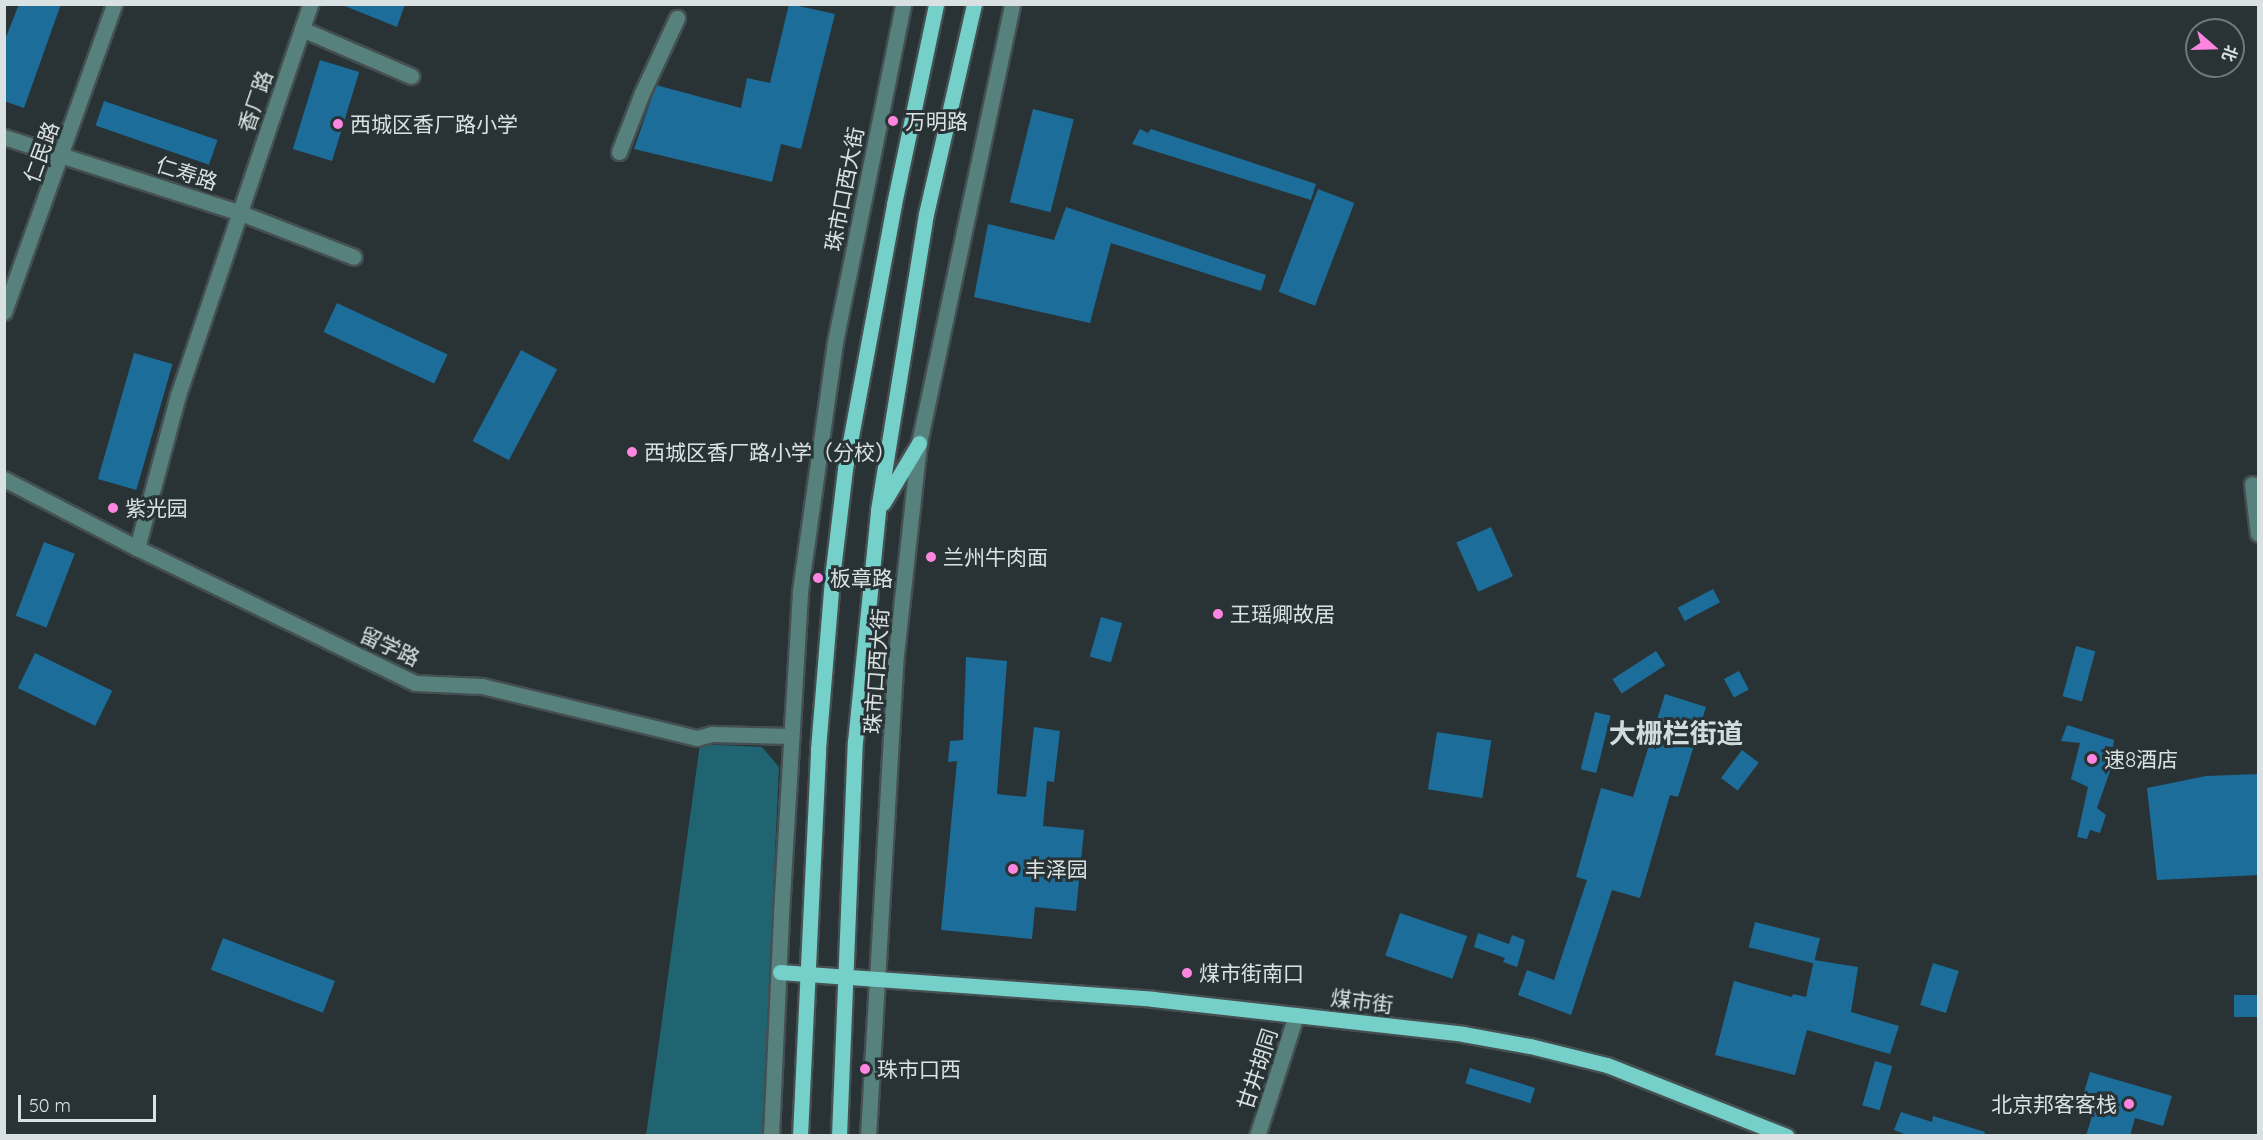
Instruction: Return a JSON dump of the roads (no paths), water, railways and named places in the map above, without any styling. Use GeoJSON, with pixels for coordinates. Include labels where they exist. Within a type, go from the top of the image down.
{"type":"FeatureCollection","features":[{"type":"Feature","properties":{"kind":"main road"},"geometry":{"type":"LineString","coordinates":[[800,1136],[825,641],[844,480],[903,158],[936,4]]}},
{"type":"Feature","properties":{"kind":"main road","name":"珠市口西大街"},"geometry":{"type":"LineString","coordinates":[[839,1136],[855,742],[878,510],[926,214],[974,4]]}},
{"type":"Feature","properties":{"kind":"main road"},"geometry":{"type":"LineString","coordinates":[[878,510],[919,443]]}},
{"type":"Feature","properties":{"kind":"main road","name":"煤市街"},"geometry":{"type":"LineString","coordinates":[[780,972],[1154,999],[1462,1034],[1530,1046],[1607,1065],[1786,1136]]}},
{"type":"Feature","properties":{"kind":"street","name":"仁民路"},"geometry":{"type":"LineString","coordinates":[[4,312],[62,155],[114,4]]}},
{"type":"Feature","properties":{"kind":"street","name":"香厂路"},"geometry":{"type":"LineString","coordinates":[[137,548],[178,395],[310,4]]}},
{"type":"Feature","properties":{"kind":"street","name":"珠市口西大街"},"geometry":{"type":"LineString","coordinates":[[771,1136],[800,591],[835,342],[903,4]]}},
{"type":"Feature","properties":{"kind":"street","name":"珠市口西大街"},"geometry":{"type":"LineString","coordinates":[[868,1136],[895,664],[919,443],[1012,4]]}},
{"type":"Feature","properties":{"kind":"street"},"geometry":{"type":"LineString","coordinates":[[619,152],[642,93],[677,18]]}},
{"type":"Feature","properties":{"kind":"street"},"geometry":{"type":"LineString","coordinates":[[302,29],[411,76]]}},
{"type":"Feature","properties":{"kind":"street","name":"仁寿路"},"geometry":{"type":"LineString","coordinates":[[4,137],[238,212],[354,256]]}},
{"type":"Feature","properties":{"kind":"street","name":"留学路"},"geometry":{"type":"LineString","coordinates":[[4,479],[137,548],[415,683],[482,686],[697,738],[712,734],[791,736]]}},
{"type":"Feature","properties":{"kind":"street"},"geometry":{"type":"LineString","coordinates":[[2252,484],[2259,534]]}},
{"type":"Feature","properties":{"kind":"street","name":"甘井胡同"},"geometry":{"type":"LineString","coordinates":[[1257,1136],[1296,1015]]}},
{"type":"Feature","properties":{"kind":"place","name":"万明路"},"geometry":{"type":"Point","coordinates":[893,121]}},
{"type":"Feature","properties":{"kind":"place","name":"西城区香厂路小学"},"geometry":{"type":"Point","coordinates":[338,124]}},
{"type":"Feature","properties":{"kind":"place","name":"西城区香厂路小学（分校）"},"geometry":{"type":"Point","coordinates":[632,452]}},
{"type":"Feature","properties":{"kind":"place","name":"紫光园"},"geometry":{"type":"Point","coordinates":[113,508]}},
{"type":"Feature","properties":{"kind":"place","name":"兰州牛肉面"},"geometry":{"type":"Point","coordinates":[931,557]}},
{"type":"Feature","properties":{"kind":"place","name":"板章路"},"geometry":{"type":"Point","coordinates":[818,578]}},
{"type":"Feature","properties":{"kind":"place","name":"王瑶卿故居"},"geometry":{"type":"Point","coordinates":[1218,614]}},
{"type":"Feature","properties":{"kind":"place","name":"速8酒店"},"geometry":{"type":"Point","coordinates":[2092,759]}},
{"type":"Feature","properties":{"kind":"place","name":"丰泽园"},"geometry":{"type":"Point","coordinates":[1013,869]}},
{"type":"Feature","properties":{"kind":"place","name":"煤市街南口"},"geometry":{"type":"Point","coordinates":[1187,973]}},
{"type":"Feature","properties":{"kind":"place","name":"珠市口西"},"geometry":{"type":"Point","coordinates":[865,1069]}},
{"type":"Feature","properties":{"kind":"place","name":"北京邦客客栈"},"geometry":{"type":"Point","coordinates":[2129,1104]}},
{"type":"Feature","properties":{"kind":"district","name":"大栅栏街道"},"geometry":{"type":"Point","coordinates":[1676,734]}}]}
